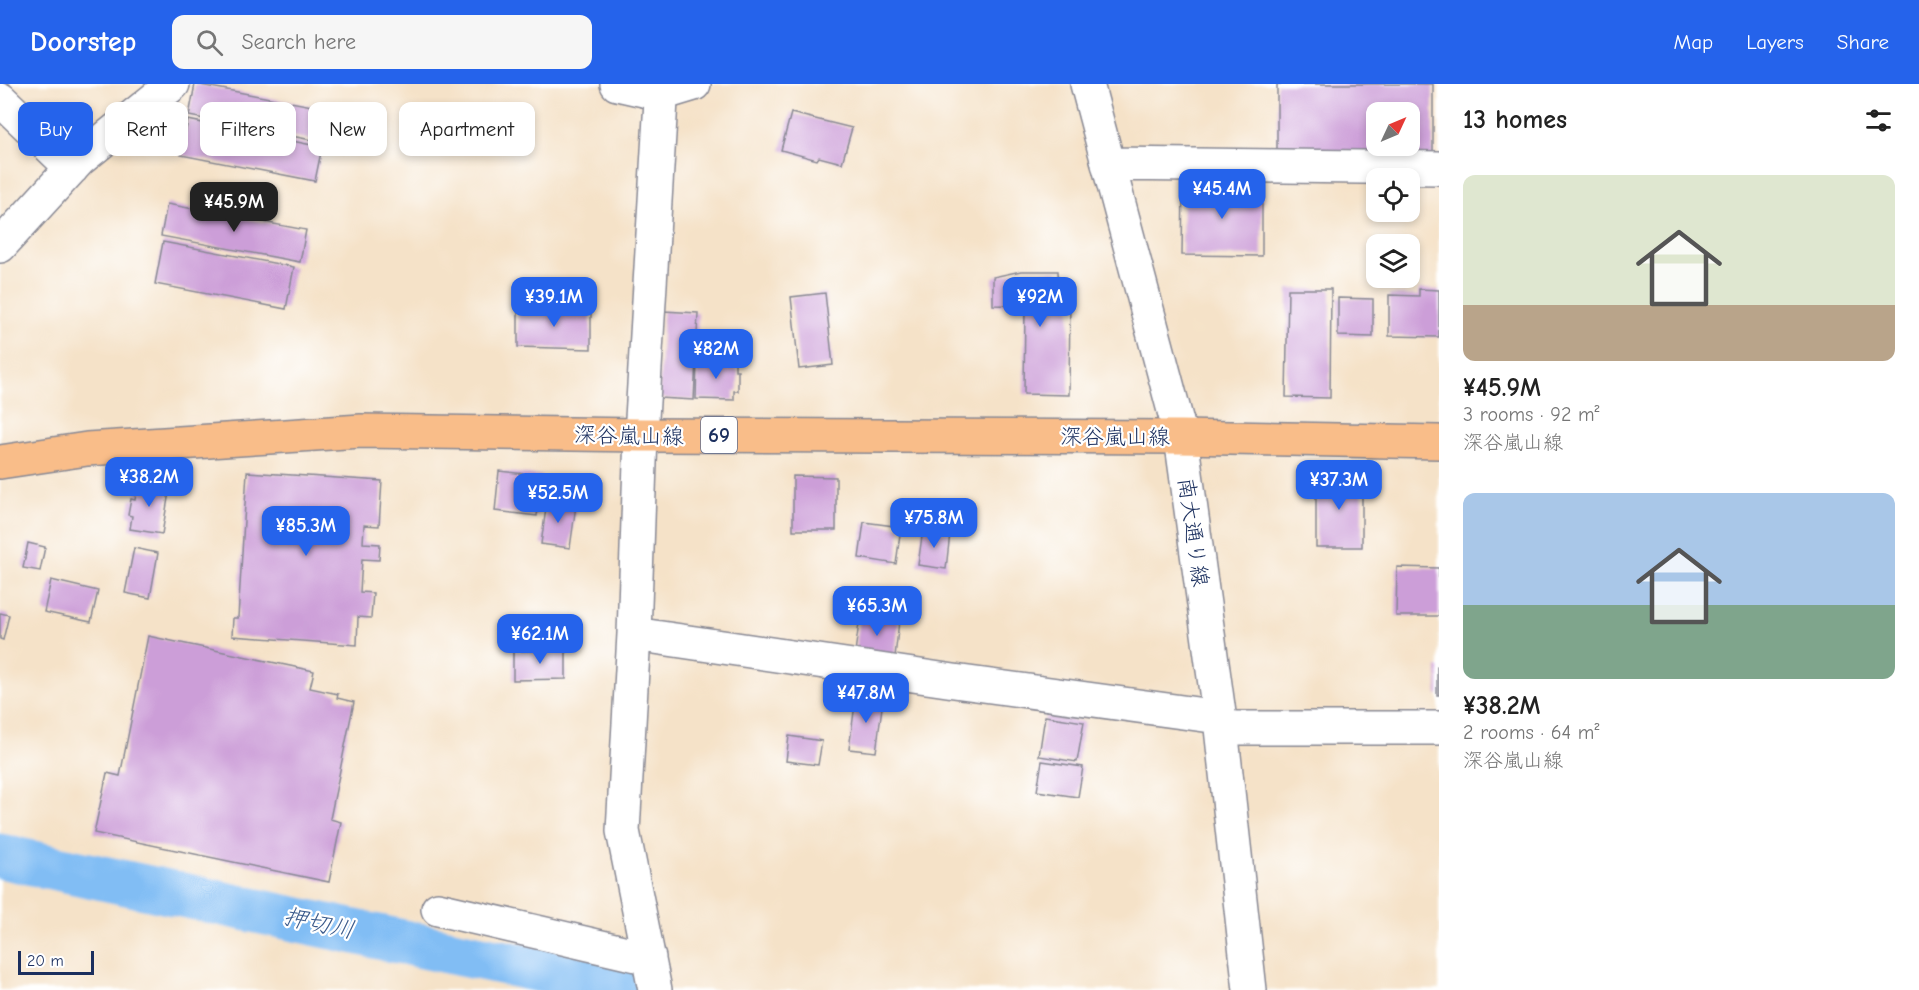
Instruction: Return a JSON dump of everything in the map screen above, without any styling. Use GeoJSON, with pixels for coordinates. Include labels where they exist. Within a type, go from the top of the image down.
{"type":"FeatureCollection","features":[{"type":"Feature","properties":{"kind":"main road","name":"深谷嵐山線"},"geometry":{"type":"LineString","coordinates":[[0,462],[87,449],[361,431],[641,435],[1181,437],[1439,442]]}},
{"type":"Feature","properties":{"kind":"street"},"geometry":{"type":"LineString","coordinates":[[0,246],[79,160],[173,84]]}},
{"type":"Feature","properties":{"kind":"street"},"geometry":{"type":"LineString","coordinates":[[617,84],[662,89],[694,84]]}},
{"type":"Feature","properties":{"kind":"street","name":"南大通り線"},"geometry":{"type":"LineString","coordinates":[[1087,84],[1181,437],[1220,722],[1250,990]]}},
{"type":"Feature","properties":{"kind":"street"},"geometry":{"type":"LineString","coordinates":[[438,909],[652,973],[623,831],[634,634],[641,435],[662,89]]}},
{"type":"Feature","properties":{"kind":"street"},"geometry":{"type":"LineString","coordinates":[[0,99],[72,168]]}},
{"type":"Feature","properties":{"kind":"street"},"geometry":{"type":"LineString","coordinates":[[1108,164],[1439,168]]}},
{"type":"Feature","properties":{"kind":"street"},"geometry":{"type":"LineString","coordinates":[[634,634],[1220,722],[1439,728]]}},
{"type":"Feature","properties":{"kind":"building"},"geometry":{"type":"Polygon","coordinates":[[[195,84],[291,102],[200,102],[200,118],[189,116],[195,84]]]}},
{"type":"Feature","properties":{"kind":"building"},"geometry":{"type":"Polygon","coordinates":[[[1277,84],[1433,84],[1433,160],[1277,159],[1277,84]]]}},
{"type":"Feature","properties":{"kind":"building"},"geometry":{"type":"Polygon","coordinates":[[[296,103],[308,105],[308,139],[296,137],[296,103]]]}},
{"type":"Feature","properties":{"kind":"building"},"geometry":{"type":"Polygon","coordinates":[[[791,113],[852,128],[842,163],[819,157],[817,160],[781,150],[791,113]]]}},
{"type":"Feature","properties":{"kind":"building"},"geometry":{"type":"Polygon","coordinates":[[[188,120],[200,122],[200,156],[296,156],[296,142],[308,144],[308,156],[320,156],[315,181],[186,156],[188,156],[188,120]]]}},
{"type":"Feature","properties":{"kind":"building"},"geometry":{"type":"Polygon","coordinates":[[[1183,183],[1262,184],[1262,256],[1182,255],[1183,183]]]}},
{"type":"Feature","properties":{"kind":"building"},"geometry":{"type":"Polygon","coordinates":[[[167,204],[306,230],[300,262],[161,236],[167,204]]]}},
{"type":"Feature","properties":{"kind":"building"},"geometry":{"type":"Polygon","coordinates":[[[163,242],[294,267],[286,309],[155,284],[163,242]]]}},
{"type":"Feature","properties":{"kind":"building"},"geometry":{"type":"Polygon","coordinates":[[[1021,271],[1058,271],[1059,294],[1070,295],[1069,395],[1024,394],[1025,306],[993,305],[993,277],[1021,271]]]}},
{"type":"Feature","properties":{"kind":"building"},"geometry":{"type":"Polygon","coordinates":[[[1288,289],[1331,289],[1330,398],[1286,397],[1288,289]]]}},
{"type":"Feature","properties":{"kind":"building"},"geometry":{"type":"Polygon","coordinates":[[[1419,289],[1439,290],[1439,337],[1389,336],[1389,295],[1419,296],[1419,289]]]}},
{"type":"Feature","properties":{"kind":"building"},"geometry":{"type":"Polygon","coordinates":[[[825,293],[833,365],[799,369],[791,297],[825,293]]]}},
{"type":"Feature","properties":{"kind":"building"},"geometry":{"type":"Polygon","coordinates":[[[1338,298],[1373,299],[1373,337],[1338,336],[1338,298]]]}},
{"type":"Feature","properties":{"kind":"building"},"geometry":{"type":"Polygon","coordinates":[[[518,306],[591,308],[591,349],[518,347],[518,306]]]}},
{"type":"Feature","properties":{"kind":"building"},"geometry":{"type":"Polygon","coordinates":[[[663,311],[698,313],[694,400],[659,398],[663,311]]]}},
{"type":"Feature","properties":{"kind":"building"},"geometry":{"type":"Polygon","coordinates":[[[697,361],[735,362],[735,370],[738,370],[738,391],[734,391],[734,400],[696,399],[697,361]]]}},
{"type":"Feature","properties":{"kind":"building"},"geometry":{"type":"Polygon","coordinates":[[[499,471],[542,476],[537,516],[495,511],[499,471]]]}},
{"type":"Feature","properties":{"kind":"building"},"geometry":{"type":"Polygon","coordinates":[[[247,472],[382,481],[379,526],[364,525],[363,543],[380,544],[379,560],[362,559],[360,592],[373,593],[371,618],[358,617],[357,645],[232,636],[233,618],[238,618],[247,472]]]}},
{"type":"Feature","properties":{"kind":"building"},"geometry":{"type":"Polygon","coordinates":[[[1316,475],[1362,476],[1362,547],[1316,547],[1316,475]]]}},
{"type":"Feature","properties":{"kind":"building"},"geometry":{"type":"Polygon","coordinates":[[[793,476],[836,477],[836,530],[793,530],[793,476]]]}},
{"type":"Feature","properties":{"kind":"building"},"geometry":{"type":"Polygon","coordinates":[[[138,481],[170,486],[162,534],[130,529],[132,516],[128,515],[131,499],[135,500],[138,481]]]}},
{"type":"Feature","properties":{"kind":"building"},"geometry":{"type":"Polygon","coordinates":[[[547,501],[576,505],[570,548],[541,544],[547,501]]]}},
{"type":"Feature","properties":{"kind":"building"},"geometry":{"type":"Polygon","coordinates":[[[864,522],[901,527],[896,564],[859,558],[864,522]]]}},
{"type":"Feature","properties":{"kind":"building"},"geometry":{"type":"Polygon","coordinates":[[[923,529],[950,533],[946,569],[918,565],[923,529]]]}},
{"type":"Feature","properties":{"kind":"building"},"geometry":{"type":"Polygon","coordinates":[[[28,543],[45,547],[40,571],[23,568],[28,543]]]}},
{"type":"Feature","properties":{"kind":"building"},"geometry":{"type":"Polygon","coordinates":[[[134,548],[158,553],[150,598],[125,593],[134,548]]]}},
{"type":"Feature","properties":{"kind":"building"},"geometry":{"type":"Polygon","coordinates":[[[1397,567],[1439,568],[1439,616],[1396,616],[1397,567]]]}},
{"type":"Feature","properties":{"kind":"building"},"geometry":{"type":"Polygon","coordinates":[[[51,580],[98,591],[91,622],[44,612],[51,580]]]}},
{"type":"Feature","properties":{"kind":"building"},"geometry":{"type":"Polygon","coordinates":[[[0,613],[9,615],[3,640],[0,639],[0,613]]]}},
{"type":"Feature","properties":{"kind":"building"},"geometry":{"type":"Polygon","coordinates":[[[860,616],[899,621],[895,657],[855,652],[860,616]]]}},
{"type":"Feature","properties":{"kind":"building"},"geometry":{"type":"Polygon","coordinates":[[[148,636],[314,671],[310,688],[338,694],[337,698],[354,702],[330,819],[341,822],[329,882],[94,833],[107,773],[120,776],[148,636]]]}},
{"type":"Feature","properties":{"kind":"building"},"geometry":{"type":"Polygon","coordinates":[[[566,650],[566,679],[513,680],[513,651],[566,650]]]}},
{"type":"Feature","properties":{"kind":"building"},"geometry":{"type":"Polygon","coordinates":[[[1437,667],[1439,667],[1439,695],[1437,695],[1437,667]]]}},
{"type":"Feature","properties":{"kind":"building"},"geometry":{"type":"Polygon","coordinates":[[[839,683],[856,685],[853,710],[835,707],[839,683]]]}},
{"type":"Feature","properties":{"kind":"building"},"geometry":{"type":"Polygon","coordinates":[[[856,697],[883,700],[876,752],[849,749],[856,697]]]}},
{"type":"Feature","properties":{"kind":"building"},"geometry":{"type":"Polygon","coordinates":[[[1045,716],[1084,722],[1077,762],[1039,756],[1045,716]]]}},
{"type":"Feature","properties":{"kind":"building"},"geometry":{"type":"Polygon","coordinates":[[[789,736],[822,741],[818,765],[786,761],[789,736]]]}},
{"type":"Feature","properties":{"kind":"building"},"geometry":{"type":"Polygon","coordinates":[[[1042,761],[1083,767],[1078,797],[1037,791],[1042,761]]]}},
{"type":"Feature","properties":{"kind":"waterway","name":"押切川"},"geometry":{"type":"LineString","coordinates":[[0,856],[637,990]]}}]}
